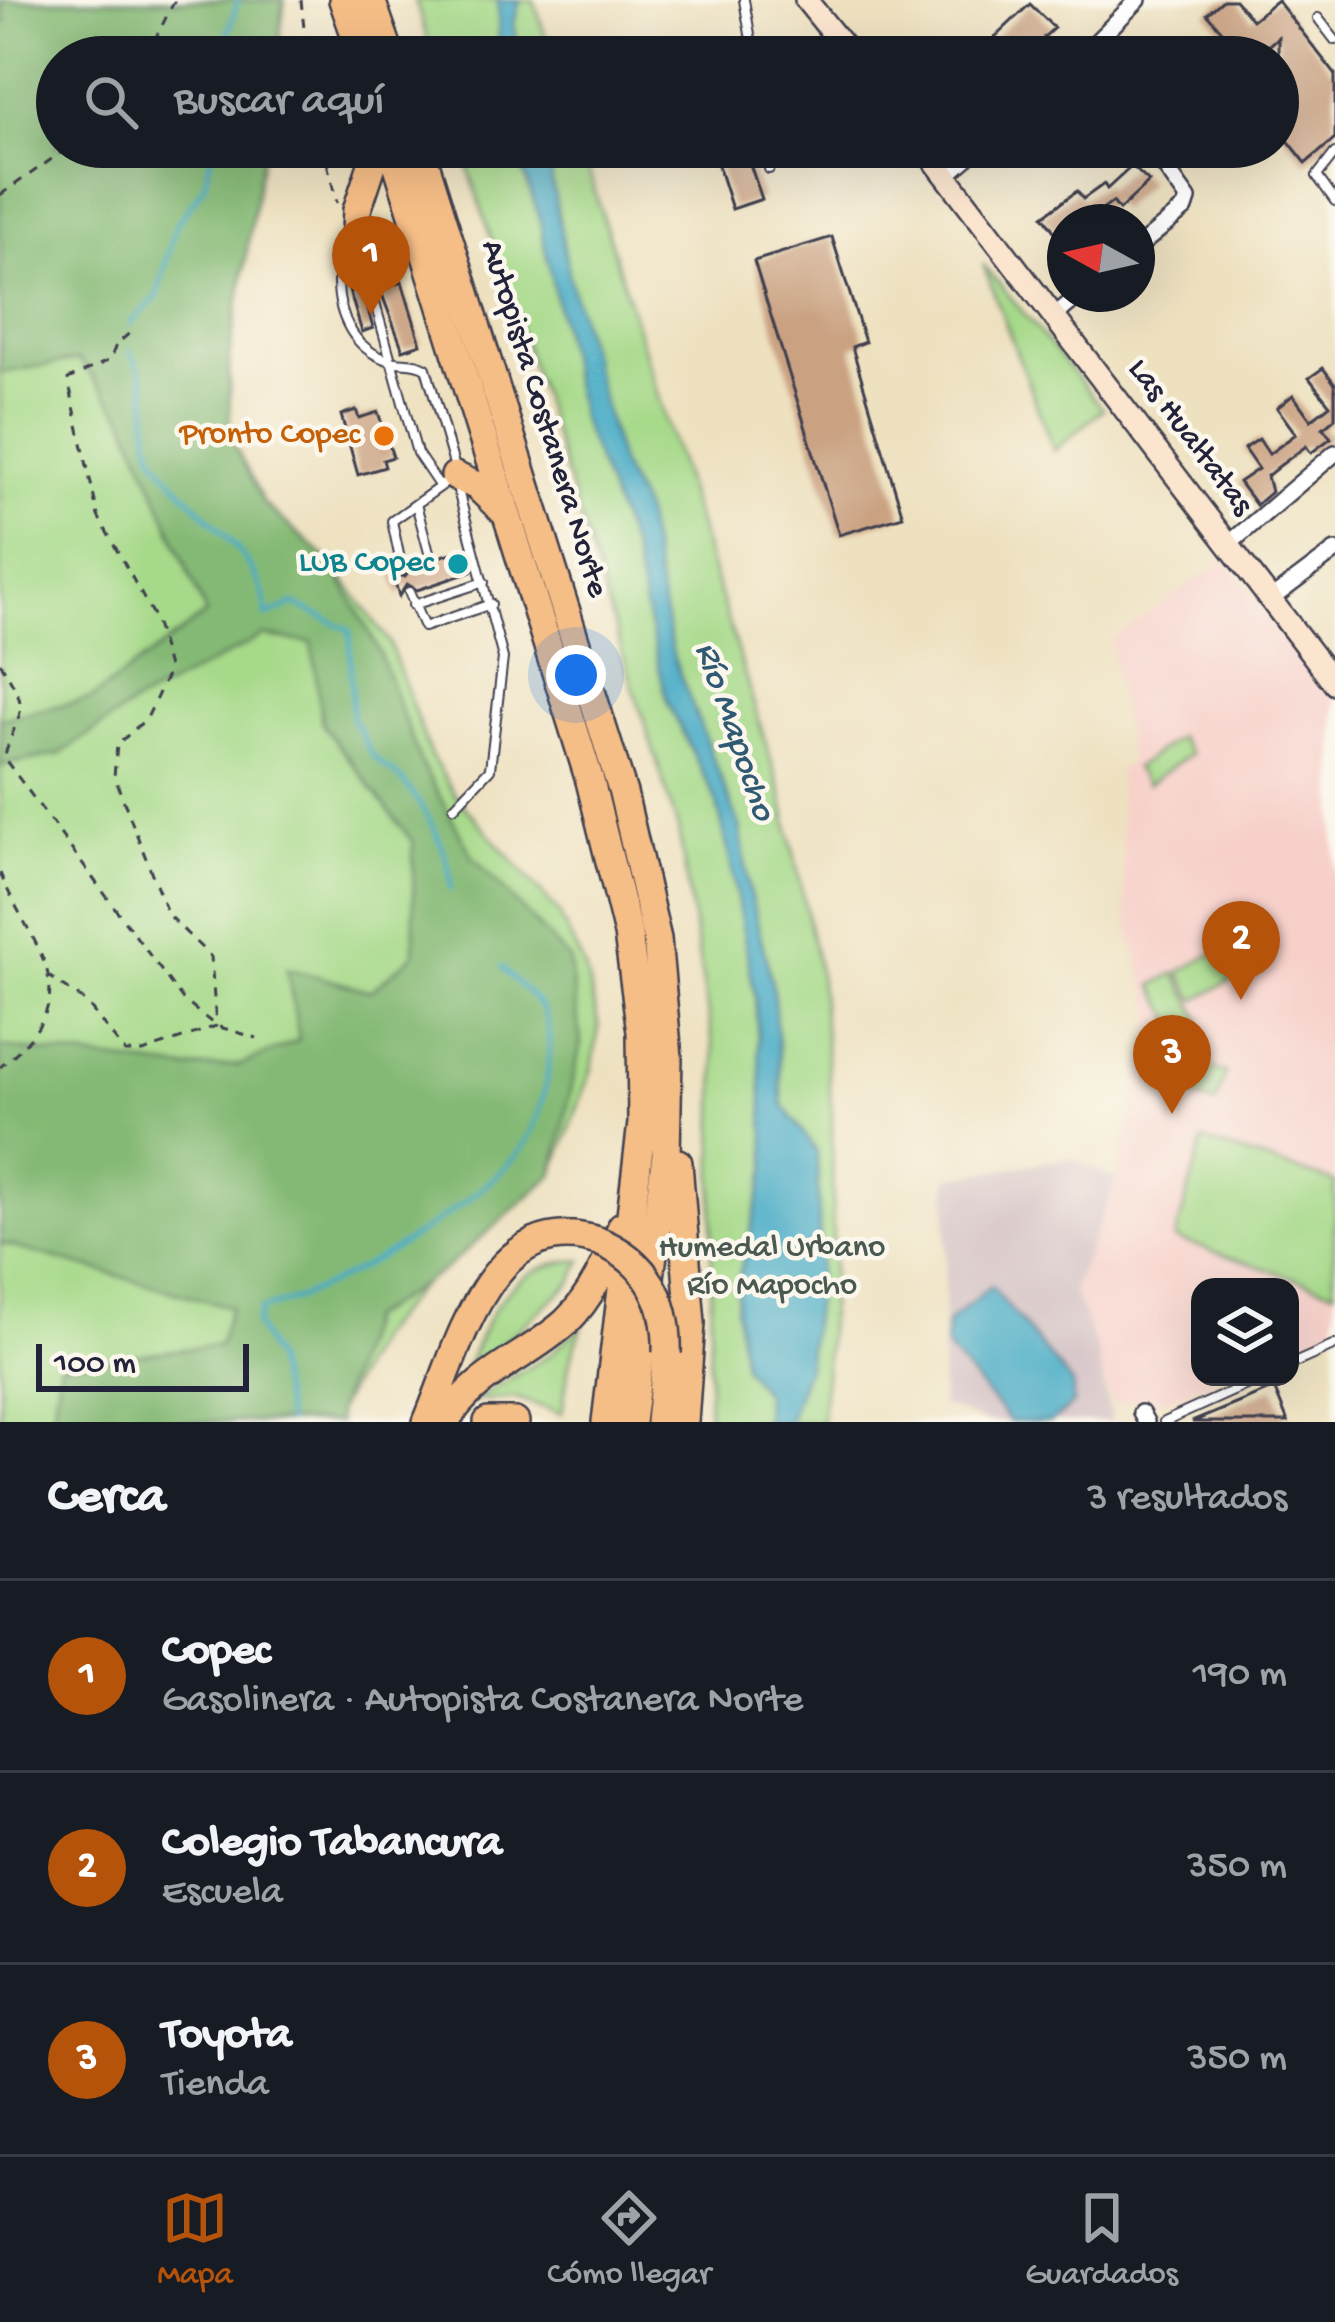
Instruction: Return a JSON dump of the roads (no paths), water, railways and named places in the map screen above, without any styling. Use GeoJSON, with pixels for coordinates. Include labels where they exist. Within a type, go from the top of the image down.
{"type":"FeatureCollection","features":[{"type":"Feature","properties":{"kind":"highway"},"geometry":{"type":"LineString","coordinates":[[343,0],[356,36]]}},
{"type":"Feature","properties":{"kind":"highway"},"geometry":{"type":"LineString","coordinates":[[371,0],[384,36]]}},
{"type":"Feature","properties":{"kind":"highway"},"geometry":{"type":"LineString","coordinates":[[358,238],[357,210],[371,168]]}},
{"type":"Feature","properties":{"kind":"highway","name":"Autopista Costanera Norte"},"geometry":{"type":"LineString","coordinates":[[399,168],[590,781],[628,934],[642,1061],[636,1188],[606,1422]]}},
{"type":"Feature","properties":{"kind":"highway","name":"Autopista Costanera Norte"},"geometry":{"type":"LineString","coordinates":[[427,168],[637,842],[662,978],[668,1096],[663,1191],[631,1422]]}},
{"type":"Feature","properties":{"kind":"highway"},"geometry":{"type":"LineString","coordinates":[[448,482],[488,494],[509,518]]}},
{"type":"Feature","properties":{"kind":"highway"},"geometry":{"type":"LineString","coordinates":[[668,1096],[690,1291],[684,1422]]}},
{"type":"Feature","properties":{"kind":"highway"},"geometry":{"type":"LineString","coordinates":[[445,1422],[474,1384],[548,1336],[579,1308],[603,1270],[636,1188]]}},
{"type":"Feature","properties":{"kind":"highway"},"geometry":{"type":"LineString","coordinates":[[427,1422],[482,1294],[502,1264],[548,1238],[598,1241],[630,1258],[659,1295],[667,1353],[660,1422]]}},
{"type":"Feature","properties":{"kind":"highway"},"geometry":{"type":"LineString","coordinates":[[589,1422],[627,1268]]}},
{"type":"Feature","properties":{"kind":"highway"},"geometry":{"type":"LineString","coordinates":[[488,1422],[515,1422]]}},
{"type":"Feature","properties":{"kind":"street"},"geometry":{"type":"LineString","coordinates":[[806,0],[835,36]]}},
{"type":"Feature","properties":{"kind":"street"},"geometry":{"type":"LineString","coordinates":[[1100,36],[1127,4]]}},
{"type":"Feature","properties":{"kind":"street","name":"Las Hualtatas"},"geometry":{"type":"LineString","coordinates":[[940,168],[1335,684]]}},
{"type":"Feature","properties":{"kind":"street"},"geometry":{"type":"LineString","coordinates":[[946,176],[955,168]]}},
{"type":"Feature","properties":{"kind":"street"},"geometry":{"type":"LineString","coordinates":[[1155,233],[1185,208],[1188,199],[1166,168]]}},
{"type":"Feature","properties":{"kind":"street"},"geometry":{"type":"LineString","coordinates":[[1054,316],[1059,312]]}},
{"type":"Feature","properties":{"kind":"street"},"geometry":{"type":"LineString","coordinates":[[1229,544],[1335,453]]}},
{"type":"Feature","properties":{"kind":"street"},"geometry":{"type":"LineString","coordinates":[[1271,599],[1335,551]]}},
{"type":"Feature","properties":{"kind":"lane"},"geometry":{"type":"LineString","coordinates":[[744,0],[750,36]]}},
{"type":"Feature","properties":{"kind":"lane"},"geometry":{"type":"LineString","coordinates":[[1318,18],[1335,40]]}},
{"type":"Feature","properties":{"kind":"lane"},"geometry":{"type":"LineString","coordinates":[[1335,153],[1317,176],[1335,202]]}},
{"type":"Feature","properties":{"kind":"lane"},"geometry":{"type":"LineString","coordinates":[[358,238],[339,276],[338,296],[355,340],[392,362],[411,361],[429,372],[448,482],[491,604],[503,658],[490,769],[454,807]]}},
{"type":"Feature","properties":{"kind":"lane"},"geometry":{"type":"LineString","coordinates":[[358,238],[421,462],[448,482]]}},
{"type":"Feature","properties":{"kind":"lane"},"geometry":{"type":"LineString","coordinates":[[401,569],[390,524],[448,482]]}},
{"type":"Feature","properties":{"kind":"lane"},"geometry":{"type":"LineString","coordinates":[[416,504],[431,560]]}},
{"type":"Feature","properties":{"kind":"lane"},"geometry":{"type":"LineString","coordinates":[[412,605],[484,582]]}},
{"type":"Feature","properties":{"kind":"lane"},"geometry":{"type":"LineString","coordinates":[[438,583],[441,596]]}},
{"type":"Feature","properties":{"kind":"lane"},"geometry":{"type":"LineString","coordinates":[[409,592],[424,627],[491,604]]}},
{"type":"Feature","properties":{"kind":"lane"},"geometry":{"type":"LineString","coordinates":[[1299,1361],[1335,1345]]}},
{"type":"Feature","properties":{"kind":"lane"},"geometry":{"type":"LineString","coordinates":[[1164,1422],[1244,1386]]}},
{"type":"Feature","properties":{"kind":"water"},"geometry":{"type":"Polygon","coordinates":[[[498,0],[520,0],[516,36],[499,36],[498,0]]]}},
{"type":"Feature","properties":{"kind":"water"},"geometry":{"type":"Polygon","coordinates":[[[522,168],[550,168],[569,276],[620,464],[643,509],[674,659],[740,827],[749,889],[773,987],[783,1104],[817,1152],[820,1256],[807,1367],[788,1422],[765,1422],[764,1393],[743,1366],[736,1311],[738,1280],[767,1166],[755,997],[728,850],[716,800],[667,701],[631,548],[580,417],[538,213],[522,168]]]}},
{"type":"Feature","properties":{"kind":"water"},"geometry":{"type":"Polygon","coordinates":[[[991,1286],[1073,1385],[1073,1404],[1051,1422],[1010,1422],[946,1347],[947,1323],[991,1286]]]}},
{"type":"Feature","properties":{"kind":"waterway"},"geometry":{"type":"LineString","coordinates":[[228,36],[238,0]]}},
{"type":"Feature","properties":{"kind":"waterway"},"geometry":{"type":"LineString","coordinates":[[130,324],[157,297],[176,224],[204,187],[208,168]]}},
{"type":"Feature","properties":{"kind":"waterway"},"geometry":{"type":"LineString","coordinates":[[129,351],[144,383],[154,453],[174,482],[242,556],[264,596],[266,616],[294,604],[350,630],[352,720],[371,753],[403,781],[431,822],[447,861],[451,889]]}},
{"type":"Feature","properties":{"kind":"waterway"},"geometry":{"type":"LineString","coordinates":[[287,1422],[274,1360],[256,1325],[261,1309],[324,1286],[406,1242],[482,1189],[527,1140],[547,1078],[548,1028],[536,1001],[502,967]]}},
{"type":"Feature","properties":{"kind":"place","name":"Copec"},"geometry":{"type":"Point","coordinates":[371,315]}},
{"type":"Feature","properties":{"kind":"place","name":"Pronto Copec"},"geometry":{"type":"Point","coordinates":[384,436]}},
{"type":"Feature","properties":{"kind":"place","name":"LUB Copec"},"geometry":{"type":"Point","coordinates":[458,564]}},
{"type":"Feature","properties":{"kind":"place","name":"Colegio Tabancura"},"geometry":{"type":"Point","coordinates":[1241,1000]}},
{"type":"Feature","properties":{"kind":"place","name":"Toyota"},"geometry":{"type":"Point","coordinates":[1172,1114]}},
{"type":"Feature","properties":{"kind":"water label","name":"Río Mapocho"},"geometry":{"type":"Point","coordinates":[733,732]}},
{"type":"Feature","properties":{"kind":"park label","name":"Humedal Urbano Río Mapocho"},"geometry":{"type":"Point","coordinates":[772,1268]}}]}
